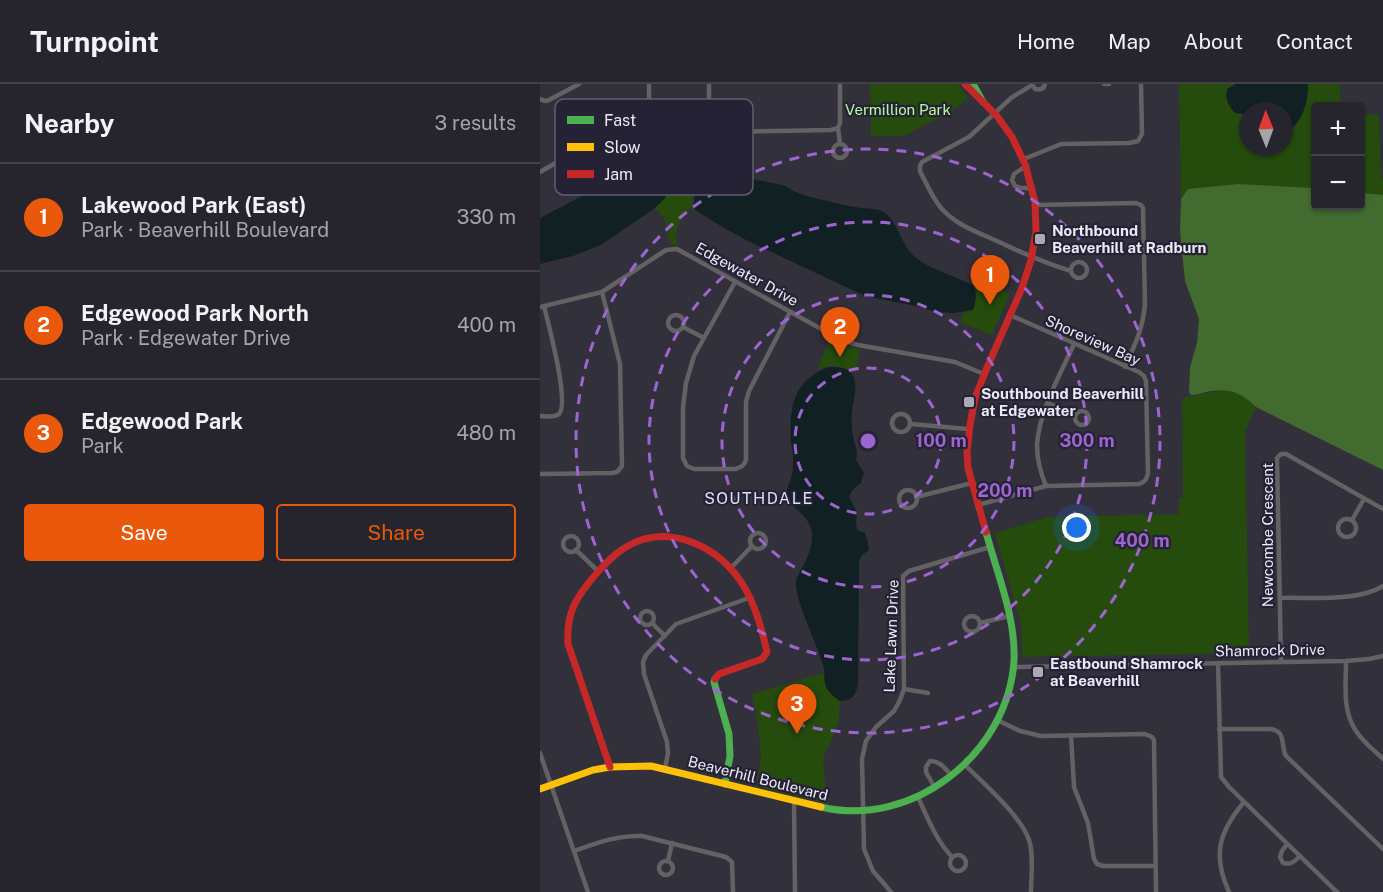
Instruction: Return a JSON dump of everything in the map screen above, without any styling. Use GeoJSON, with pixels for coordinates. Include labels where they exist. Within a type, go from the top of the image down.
{"type":"FeatureCollection","features":[{"type":"Feature","properties":{"kind":"street"},"geometry":{"type":"LineString","coordinates":[[540,99],[549,100],[579,84]]}},
{"type":"Feature","properties":{"kind":"street"},"geometry":{"type":"LineString","coordinates":[[649,84],[649,99]]}},
{"type":"Feature","properties":{"kind":"street"},"geometry":{"type":"LineString","coordinates":[[840,84],[838,128],[840,144]]}},
{"type":"Feature","properties":{"kind":"street","name":"Beaverhill Boulevard"},"geometry":{"type":"LineString","coordinates":[[540,789],[593,770],[635,765],[651,766],[834,810],[862,811],[887,807],[918,797],[935,788],[965,765],[980,748],[997,720],[1010,686],[1014,645],[1010,616],[972,483],[967,455],[968,429],[974,401],[984,374],[1028,273],[1037,232],[1036,205],[1033,188],[1016,142],[995,114],[964,84]]}},
{"type":"Feature","properties":{"kind":"street","name":"Beaverhill Boulevard"},"geometry":{"type":"LineString","coordinates":[[973,84],[983,102]]}},
{"type":"Feature","properties":{"kind":"street"},"geometry":{"type":"LineString","coordinates":[[1046,84],[1040,89],[1032,85],[1016,94],[969,137],[922,162],[920,171],[941,208],[964,226],[1032,258],[1071,271]]}},
{"type":"Feature","properties":{"kind":"street"},"geometry":{"type":"LineString","coordinates":[[1104,84],[1109,84]]}},
{"type":"Feature","properties":{"kind":"street"},"geometry":{"type":"LineString","coordinates":[[1033,188],[1021,189],[1015,186],[1012,180],[1014,174],[1025,163],[1061,144],[1135,143],[1138,141],[1142,134],[1141,84]]}},
{"type":"Feature","properties":{"kind":"street"},"geometry":{"type":"LineString","coordinates":[[753,131],[838,128]]}},
{"type":"Feature","properties":{"kind":"street"},"geometry":{"type":"LineString","coordinates":[[540,172],[555,164]]}},
{"type":"Feature","properties":{"kind":"street"},"geometry":{"type":"LineString","coordinates":[[1036,205],[1136,203],[1143,208],[1144,319],[1142,329],[1125,367]]}},
{"type":"Feature","properties":{"kind":"street","name":"Edgewater Drive"},"geometry":{"type":"LineString","coordinates":[[542,307],[602,292],[666,250],[673,248],[849,343],[955,362],[984,374]]}},
{"type":"Feature","properties":{"kind":"street"},"geometry":{"type":"LineString","coordinates":[[735,282],[690,368],[683,397],[684,462],[687,466],[694,469],[735,469],[744,465],[746,460],[746,402],[749,391],[790,312]]}},
{"type":"Feature","properties":{"kind":"street"},"geometry":{"type":"LineString","coordinates":[[540,474],[612,473],[618,472],[622,466],[620,364],[602,292]]}},
{"type":"Feature","properties":{"kind":"street"},"geometry":{"type":"LineString","coordinates":[[540,416],[555,416],[559,414],[561,407],[560,376],[542,307]]}},
{"type":"Feature","properties":{"kind":"street","name":"Shoreview Bay"},"geometry":{"type":"LineString","coordinates":[[978,505],[1046,486],[1139,484],[1146,479],[1148,474],[1144,376],[1010,315]]}},
{"type":"Feature","properties":{"kind":"street"},"geometry":{"type":"LineString","coordinates":[[683,327],[704,338]]}},
{"type":"Feature","properties":{"kind":"street"},"geometry":{"type":"LineString","coordinates":[[1046,486],[1037,448],[1038,433],[1048,403],[1074,344]]}},
{"type":"Feature","properties":{"kind":"street"},"geometry":{"type":"LineString","coordinates":[[1048,403],[1075,415]]}},
{"type":"Feature","properties":{"kind":"street"},"geometry":{"type":"LineString","coordinates":[[902,413],[909,417],[911,424],[907,430],[900,432],[894,428],[892,422],[895,415],[902,413]]}},
{"type":"Feature","properties":{"kind":"street"},"geometry":{"type":"LineString","coordinates":[[911,424],[968,429]]}},
{"type":"Feature","properties":{"kind":"street","name":"Newcombe Crescent"},"geometry":{"type":"LineString","coordinates":[[1281,662],[1277,458],[1281,454],[1286,454],[1383,509]]}},
{"type":"Feature","properties":{"kind":"street"},"geometry":{"type":"LineString","coordinates":[[916,497],[972,483]]}},
{"type":"Feature","properties":{"kind":"street"},"geometry":{"type":"LineString","coordinates":[[906,490],[911,490],[916,497],[916,503],[911,507],[905,507],[898,501],[899,495],[906,490]]}},
{"type":"Feature","properties":{"kind":"street"},"geometry":{"type":"LineString","coordinates":[[1352,520],[1364,499]]}},
{"type":"Feature","properties":{"kind":"street"},"geometry":{"type":"LineString","coordinates":[[610,767],[568,644],[568,619],[572,606],[582,590],[618,551],[643,539],[677,537],[699,544],[710,551],[730,569],[745,588],[767,652],[762,659],[715,677],[715,688],[726,721],[730,745],[725,784]]}},
{"type":"Feature","properties":{"kind":"street"},"geometry":{"type":"LineString","coordinates":[[730,569],[753,546]]}},
{"type":"Feature","properties":{"kind":"street","name":"Lake Lawn Drive"},"geometry":{"type":"LineString","coordinates":[[891,892],[873,871],[864,849],[863,752],[866,741],[872,733],[896,708],[904,689],[903,576],[909,571],[990,548]]}},
{"type":"Feature","properties":{"kind":"street"},"geometry":{"type":"LineString","coordinates":[[576,550],[598,571]]}},
{"type":"Feature","properties":{"kind":"street"},"geometry":{"type":"LineString","coordinates":[[1280,598],[1348,597],[1362,595],[1383,586]]}},
{"type":"Feature","properties":{"kind":"street"},"geometry":{"type":"LineString","coordinates":[[664,769],[668,742],[643,668],[646,655],[676,624],[749,598]]}},
{"type":"Feature","properties":{"kind":"street"},"geometry":{"type":"LineString","coordinates":[[980,623],[1010,616]]}},
{"type":"Feature","properties":{"kind":"street"},"geometry":{"type":"LineString","coordinates":[[653,624],[665,636]]}},
{"type":"Feature","properties":{"kind":"street","name":"Shamrock Drive"},"geometry":{"type":"LineString","coordinates":[[1013,667],[1346,661],[1383,656]]}},
{"type":"Feature","properties":{"kind":"street"},"geometry":{"type":"LineString","coordinates":[[1346,661],[1346,695],[1350,720],[1361,738],[1383,759]]}},
{"type":"Feature","properties":{"kind":"street"},"geometry":{"type":"LineString","coordinates":[[1218,663],[1221,777],[1337,892]]}},
{"type":"Feature","properties":{"kind":"street"},"geometry":{"type":"LineString","coordinates":[[904,689],[928,693]]}},
{"type":"Feature","properties":{"kind":"street"},"geometry":{"type":"LineString","coordinates":[[997,720],[1020,731],[1041,736],[1145,734],[1152,737],[1154,740],[1156,892]]}},
{"type":"Feature","properties":{"kind":"street"},"geometry":{"type":"LineString","coordinates":[[1219,729],[1277,730],[1282,735],[1283,750],[1286,756],[1383,849]]}},
{"type":"Feature","properties":{"kind":"street"},"geometry":{"type":"LineString","coordinates":[[1071,735],[1074,787],[1088,823],[1094,859],[1097,864],[1155,866]]}},
{"type":"Feature","properties":{"kind":"street"},"geometry":{"type":"LineString","coordinates":[[540,753],[588,892]]}},
{"type":"Feature","properties":{"kind":"street"},"geometry":{"type":"LineString","coordinates":[[935,788],[926,772],[930,761],[935,760],[952,776]]}},
{"type":"Feature","properties":{"kind":"street"},"geometry":{"type":"LineString","coordinates":[[965,765],[1016,817],[1023,828],[1029,840],[1031,853],[1032,892]]}},
{"type":"Feature","properties":{"kind":"street"},"geometry":{"type":"LineString","coordinates":[[918,797],[937,838],[952,857]]}},
{"type":"Feature","properties":{"kind":"street"},"geometry":{"type":"LineString","coordinates":[[794,801],[795,892]]}},
{"type":"Feature","properties":{"kind":"street"},"geometry":{"type":"LineString","coordinates":[[1229,892],[1219,862],[1220,847],[1230,819],[1244,802]]}},
{"type":"Feature","properties":{"kind":"street"},"geometry":{"type":"LineString","coordinates":[[574,851],[629,835],[726,856],[732,860],[733,892]]}},
{"type":"Feature","properties":{"kind":"street"},"geometry":{"type":"LineString","coordinates":[[668,861],[672,843]]}},
{"type":"Feature","properties":{"kind":"street"},"geometry":{"type":"LineString","coordinates":[[1287,844],[1280,857],[1283,863],[1288,865],[1293,863],[1300,856]]}},
{"type":"Feature","properties":{"kind":"green space","name":"Vermillion Park"},"geometry":{"type":"Polygon","coordinates":[[[870,84],[958,84],[968,98],[953,110],[904,136],[871,136],[870,84]]]}},
{"type":"Feature","properties":{"kind":"green space"},"geometry":{"type":"Polygon","coordinates":[[[1179,84],[1340,84],[1341,102],[1311,102],[1311,188],[1238,184],[1188,189],[1181,199],[1179,84]]]}},
{"type":"Feature","properties":{"kind":"green space"},"geometry":{"type":"Polygon","coordinates":[[[1365,114],[1379,114],[1383,195],[1365,193],[1365,114]]]}},
{"type":"Feature","properties":{"kind":"green space"},"geometry":{"type":"Polygon","coordinates":[[[1238,184],[1311,188],[1311,210],[1365,210],[1365,193],[1383,195],[1383,470],[1256,407],[1246,398],[1235,393],[1218,390],[1191,395],[1189,392],[1190,367],[1197,343],[1199,319],[1185,281],[1180,231],[1181,199],[1188,189],[1238,184]]]}},
{"type":"Feature","properties":{"kind":"green space"},"geometry":{"type":"Polygon","coordinates":[[[665,195],[694,195],[692,201],[695,211],[689,208],[681,221],[676,235],[676,246],[669,239],[664,217],[655,208],[665,195]]]}},
{"type":"Feature","properties":{"kind":"green space"},"geometry":{"type":"Polygon","coordinates":[[[978,279],[1010,293],[992,335],[960,322],[964,312],[973,310],[976,293],[974,287],[978,279]]]}},
{"type":"Feature","properties":{"kind":"green space"},"geometry":{"type":"Polygon","coordinates":[[[830,338],[860,349],[856,373],[836,366],[817,370],[830,338]]]}},
{"type":"Feature","properties":{"kind":"green space"},"geometry":{"type":"Polygon","coordinates":[[[1224,389],[1242,395],[1256,407],[1245,431],[1249,653],[1022,657],[1021,625],[995,533],[1048,517],[1179,514],[1179,498],[1183,498],[1182,398],[1224,389]]]}},
{"type":"Feature","properties":{"kind":"green space"},"geometry":{"type":"Polygon","coordinates":[[[824,673],[828,689],[840,701],[839,720],[823,758],[827,804],[756,787],[761,757],[752,694],[824,673]]]}},
{"type":"Feature","properties":{"kind":"shaded area"},"geometry":{"type":"Polygon","coordinates":[[[1236,84],[1308,84],[1306,103],[1293,128],[1293,102],[1239,102],[1239,114],[1235,113],[1226,96],[1227,89],[1236,84]]]}},
{"type":"Feature","properties":{"kind":"shaded area"},"geometry":{"type":"Polygon","coordinates":[[[753,180],[777,184],[809,197],[882,211],[893,221],[910,252],[916,258],[932,268],[974,286],[976,298],[973,310],[954,313],[935,312],[865,296],[721,226],[695,210],[695,196],[753,195],[753,180]]]}},
{"type":"Feature","properties":{"kind":"shaded area"},"geometry":{"type":"Polygon","coordinates":[[[584,195],[665,195],[655,208],[601,245],[573,256],[540,264],[540,218],[584,195]]]}},
{"type":"Feature","properties":{"kind":"shaded area"},"geometry":{"type":"Polygon","coordinates":[[[829,367],[847,370],[854,378],[852,427],[857,451],[856,460],[864,473],[861,483],[852,490],[849,497],[857,512],[857,530],[865,533],[869,550],[862,555],[859,562],[858,685],[852,697],[840,701],[826,687],[824,668],[797,593],[796,581],[810,551],[812,533],[808,521],[787,496],[793,470],[791,417],[796,396],[808,379],[829,367]]]}},
{"type":"Feature","properties":{"kind":"traffic: fast"},"geometry":{"type":"LineString","coordinates":[[973,84],[983,102]]}},
{"type":"Feature","properties":{"kind":"traffic: fast"},"geometry":{"type":"LineString","coordinates":[[821,807],[855,811],[889,806],[921,795],[950,777],[975,753],[994,726],[1008,695],[1014,661],[1014,645],[1009,612],[986,532]]}},
{"type":"Feature","properties":{"kind":"traffic: fast"},"geometry":{"type":"LineString","coordinates":[[715,679],[729,734],[730,756],[725,784]]}},
{"type":"Feature","properties":{"kind":"traffic: slow"},"geometry":{"type":"LineString","coordinates":[[540,789],[593,770],[610,767],[651,766],[821,807]]}},
{"type":"Feature","properties":{"kind":"traffic: jam"},"geometry":{"type":"LineString","coordinates":[[965,84],[997,116],[1012,137],[1025,164],[1035,202],[1036,231],[1031,260],[1022,288],[975,398],[970,425],[968,468],[986,532]]}},
{"type":"Feature","properties":{"kind":"traffic: jam"},"geometry":{"type":"LineString","coordinates":[[610,767],[568,644],[568,633],[571,614],[583,590],[606,563],[626,547],[641,540],[657,537],[673,537],[688,541],[716,556],[739,579],[753,604],[767,652],[762,659],[719,674],[715,679]]}},
{"type":"Feature","properties":{"kind":"place","name":"Northbound Beaverhill at Radburn"},"geometry":{"type":"Point","coordinates":[1040,239]}},
{"type":"Feature","properties":{"kind":"place","name":"Lakewood Park (East)"},"geometry":{"type":"Point","coordinates":[990,305]}},
{"type":"Feature","properties":{"kind":"place","name":"Edgewood Park North"},"geometry":{"type":"Point","coordinates":[840,357]}},
{"type":"Feature","properties":{"kind":"place","name":"Southbound Beaverhill at Edgewater"},"geometry":{"type":"Point","coordinates":[969,402]}},
{"type":"Feature","properties":{"kind":"place","name":"Eastbound Shamrock at Beaverhill"},"geometry":{"type":"Point","coordinates":[1038,672]}},
{"type":"Feature","properties":{"kind":"place","name":"Edgewood Park"},"geometry":{"type":"Point","coordinates":[797,734]}},
{"type":"Feature","properties":{"kind":"district","name":"SOUTHDALE"},"geometry":{"type":"Point","coordinates":[759,498]}}]}
